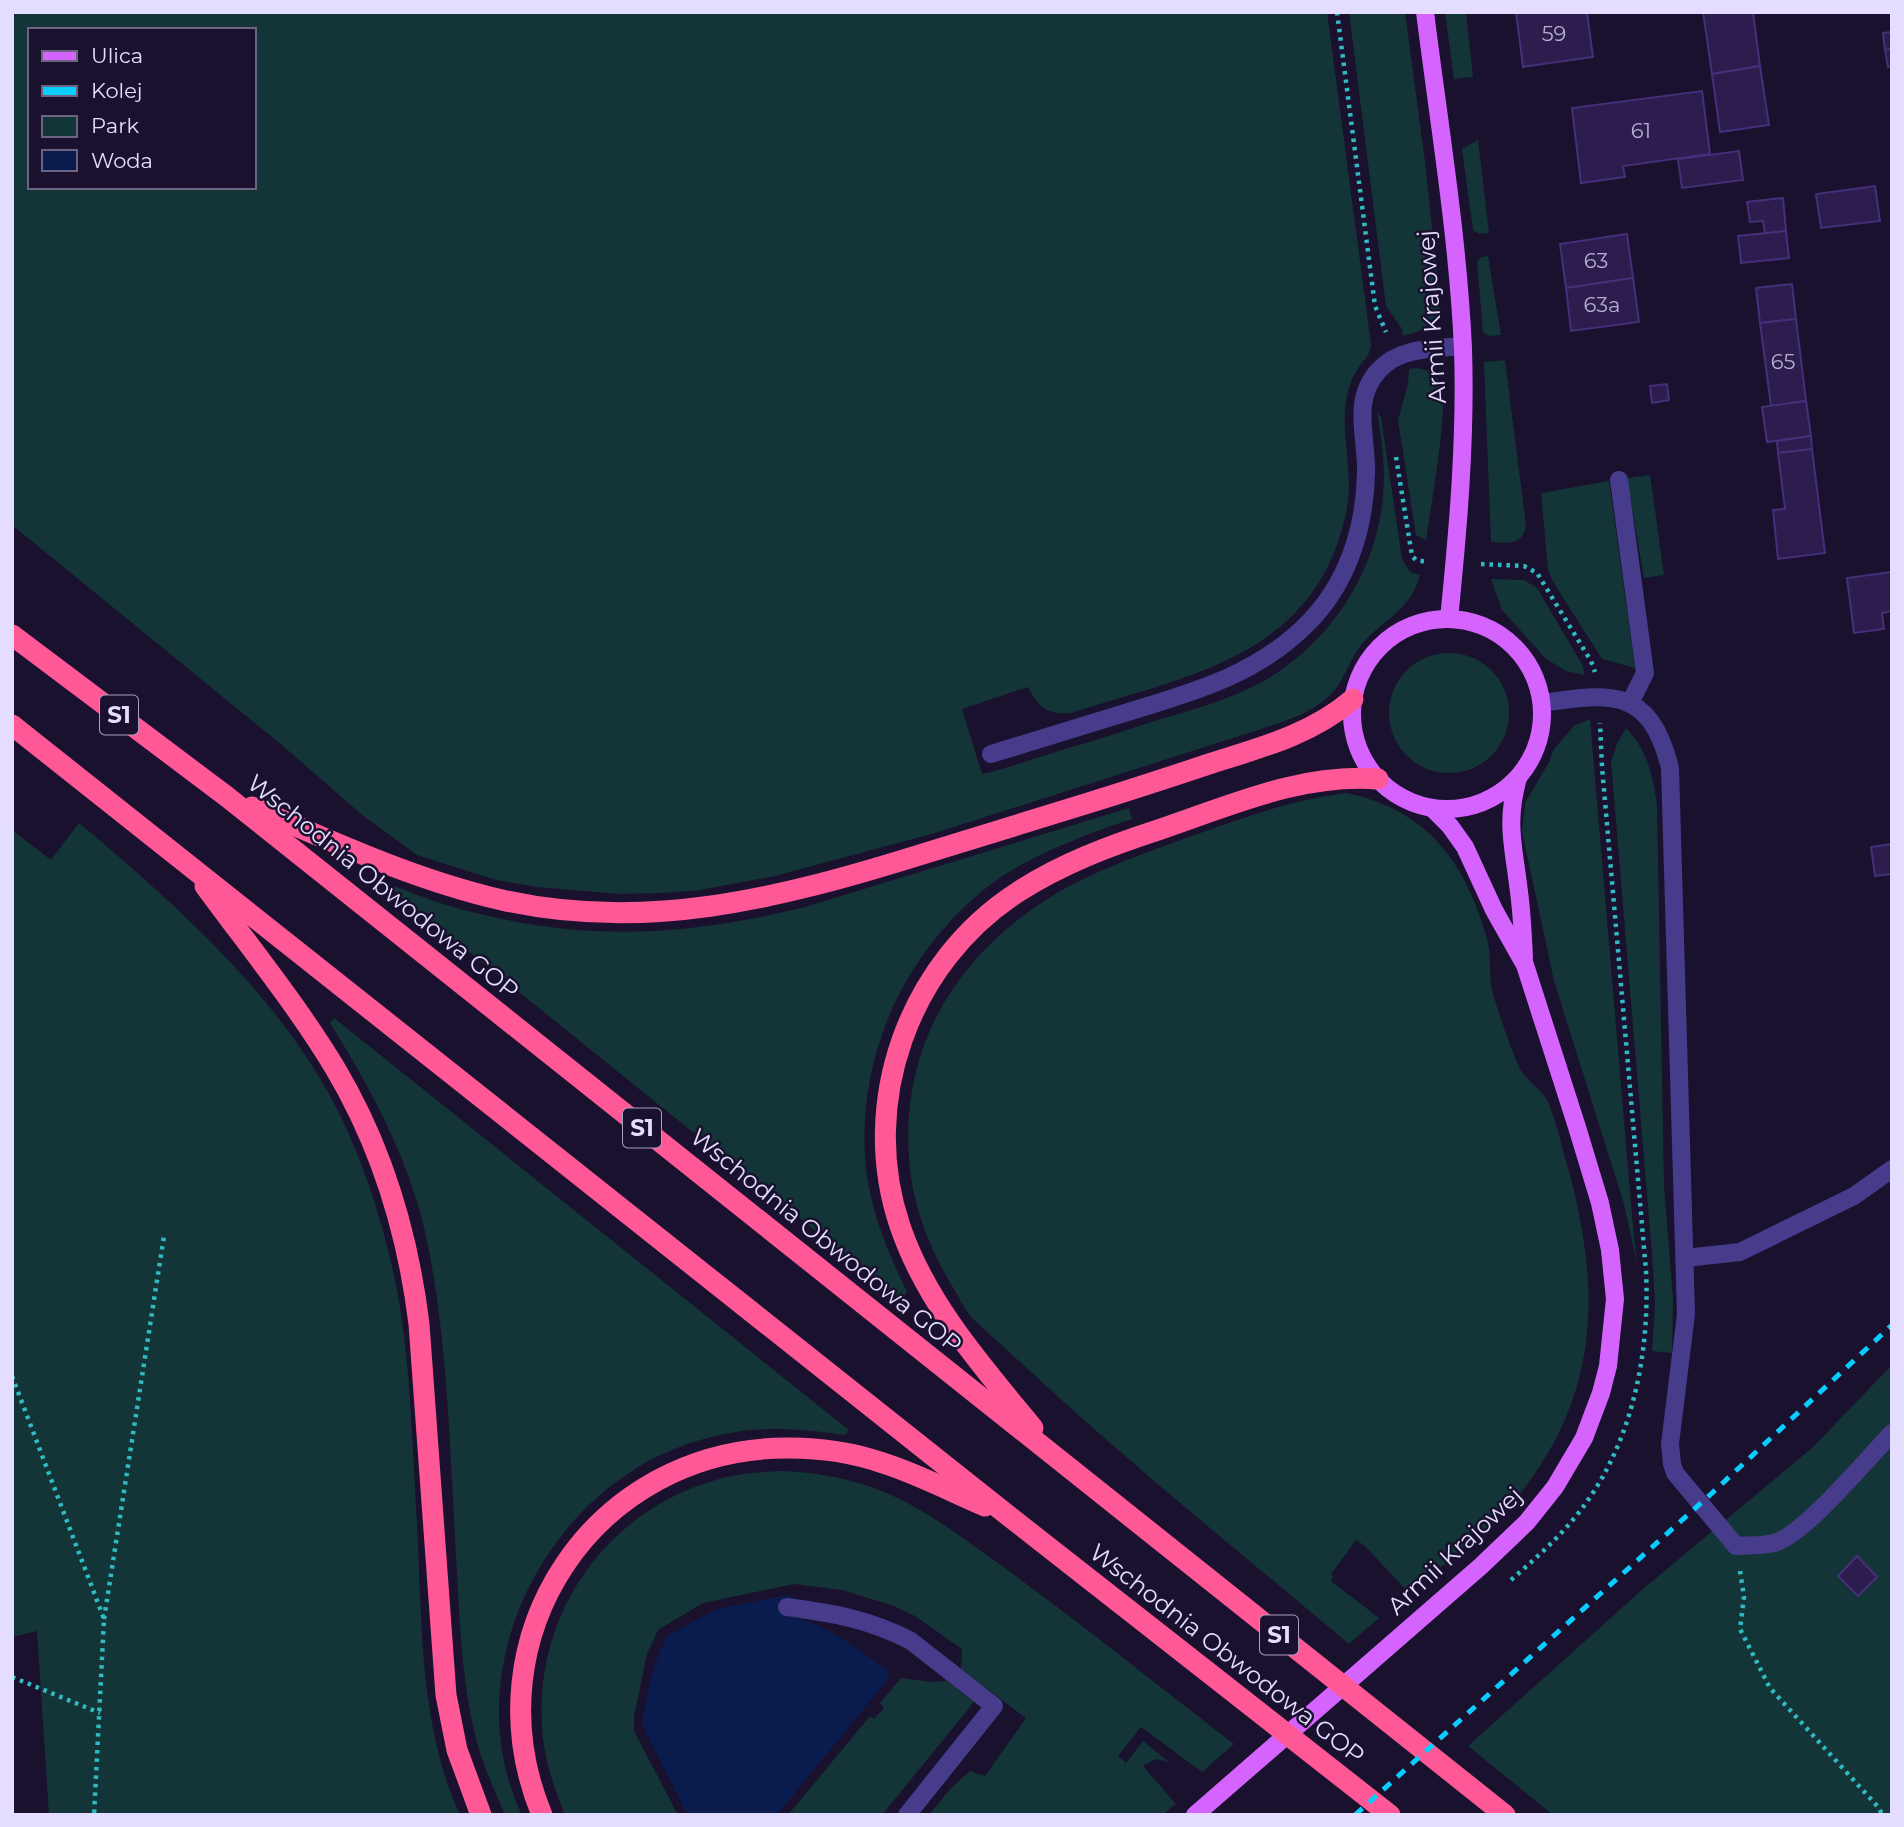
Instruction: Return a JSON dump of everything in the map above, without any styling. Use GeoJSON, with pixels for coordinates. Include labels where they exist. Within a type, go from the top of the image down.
{"type":"FeatureCollection","features":[{"type":"Feature","properties":{"kind":"highway","name":"Wschodnia Obwodowa GOP"},"geometry":{"type":"LineString","coordinates":[[12,635],[226,796],[1505,1815]]}},
{"type":"Feature","properties":{"kind":"highway"},"geometry":{"type":"LineString","coordinates":[[226,796],[391,866],[503,900],[556,909],[607,913],[695,910],[785,894],[832,882],[1119,794],[1298,735],[1335,715],[1353,699]]}},
{"type":"Feature","properties":{"kind":"highway","name":"Wschodnia Obwodowa GOP"},"geometry":{"type":"LineString","coordinates":[[12,725],[1390,1815]]}},
{"type":"Feature","properties":{"kind":"highway"},"geometry":{"type":"LineString","coordinates":[[1058,1460],[971,1352],[944,1314],[900,1228],[892,1200],[884,1145],[890,1085],[905,1029],[931,978],[961,940],[990,912],[1042,877],[1128,840],[1274,791],[1332,779],[1378,779]]}},
{"type":"Feature","properties":{"kind":"highway"},"geometry":{"type":"LineString","coordinates":[[190,865],[335,1068],[386,1177],[407,1249],[417,1312],[446,1695],[457,1750],[481,1815]]}},
{"type":"Feature","properties":{"kind":"highway"},"geometry":{"type":"LineString","coordinates":[[542,1815],[528,1772],[520,1714],[521,1683],[533,1628],[556,1576],[576,1549],[616,1506],[638,1491],[679,1470],[724,1455],[768,1449],[800,1449],[882,1462],[1010,1517]]}},
{"type":"Feature","properties":{"kind":"main road","name":"Armii Krajowej"},"geometry":{"type":"LineString","coordinates":[[1425,12],[1458,275],[1463,346],[1461,458],[1449,619]]}},
{"type":"Feature","properties":{"kind":"main road"},"geometry":{"type":"LineString","coordinates":[[1449,619],[1478,624],[1505,638],[1517,648],[1534,673],[1542,703],[1538,743],[1527,766],[1518,777],[1498,794],[1472,806],[1446,809],[1408,801],[1378,779],[1359,748],[1353,724],[1353,699],[1371,658],[1392,637],[1418,624],[1449,619]]}},
{"type":"Feature","properties":{"kind":"main road","name":"Armii Krajowej"},"geometry":{"type":"LineString","coordinates":[[1518,777],[1511,803],[1510,820],[1511,844],[1520,894],[1525,965]]}},
{"type":"Feature","properties":{"kind":"main road","name":"Armii Krajowej"},"geometry":{"type":"LineString","coordinates":[[1195,1815],[1527,1522],[1555,1487],[1584,1438],[1601,1393],[1610,1354],[1615,1299],[1606,1222],[1525,965],[1493,910],[1465,847],[1450,826],[1432,808]]}},
{"type":"Feature","properties":{"kind":"lane"},"geometry":{"type":"LineString","coordinates":[[991,754],[1211,686],[1244,672],[1292,639],[1317,614],[1334,591],[1354,547],[1363,511],[1366,474],[1362,409],[1373,377],[1386,364],[1408,352],[1463,346]]}},
{"type":"Feature","properties":{"kind":"lane"},"geometry":{"type":"LineString","coordinates":[[1619,480],[1642,635],[1645,673],[1630,704]]}},
{"type":"Feature","properties":{"kind":"lane"},"geometry":{"type":"LineString","coordinates":[[1542,703],[1608,696],[1630,704],[1641,710],[1651,722],[1661,739],[1670,768],[1686,1314],[1670,1444],[1672,1464],[1680,1481],[1736,1546],[1774,1543],[1799,1529],[1892,1433]]}},
{"type":"Feature","properties":{"kind":"lane"},"geometry":{"type":"LineString","coordinates":[[1685,1258],[1740,1252],[1854,1196],[1892,1169]]}},
{"type":"Feature","properties":{"kind":"lane"},"geometry":{"type":"LineString","coordinates":[[787,1607],[844,1615],[898,1634],[911,1641],[994,1706],[907,1815]]}},
{"type":"Feature","properties":{"kind":"path"},"geometry":{"type":"LineString","coordinates":[[1337,12],[1375,306],[1390,340]]}},
{"type":"Feature","properties":{"kind":"path"},"geometry":{"type":"LineString","coordinates":[[1396,455],[1409,546],[1413,558],[1422,561]]}},
{"type":"Feature","properties":{"kind":"path"},"geometry":{"type":"LineString","coordinates":[[1491,564],[1524,566],[1537,573],[1591,661],[1595,674]]}},
{"type":"Feature","properties":{"kind":"path"},"geometry":{"type":"LineString","coordinates":[[94,1815],[104,1619],[164,1236]]}},
{"type":"Feature","properties":{"kind":"path"},"geometry":{"type":"LineString","coordinates":[[12,1376],[104,1619]]}},
{"type":"Feature","properties":{"kind":"path"},"geometry":{"type":"LineString","coordinates":[[1736,1546],[1744,1597],[1740,1629],[1770,1688],[1879,1808],[1882,1815]]}},
{"type":"Feature","properties":{"kind":"path"},"geometry":{"type":"LineString","coordinates":[[12,1677],[100,1713]]}},
{"type":"Feature","properties":{"kind":"green space"},"geometry":{"type":"Polygon","coordinates":[[[12,12],[1327,12],[1371,344],[1368,354],[1353,377],[1347,396],[1345,424],[1348,498],[1346,513],[1330,561],[1307,600],[1277,629],[1242,652],[1203,671],[1071,713],[1056,713],[1040,705],[1028,687],[962,709],[982,774],[1218,701],[1247,690],[1285,667],[1328,627],[1360,579],[1371,552],[1379,524],[1384,484],[1377,410],[1381,418],[1402,559],[1410,572],[1420,575],[1402,607],[1367,638],[1333,692],[1312,709],[1264,728],[935,833],[775,876],[700,890],[660,893],[620,894],[537,887],[496,880],[417,855],[361,814],[283,746],[12,525],[12,12]]]}},
{"type":"Feature","properties":{"kind":"green space"},"geometry":{"type":"Polygon","coordinates":[[[1349,12],[1405,12],[1440,302],[1436,316],[1428,326],[1403,336],[1402,329],[1386,306],[1349,12]]]}},
{"type":"Feature","properties":{"kind":"green space"},"geometry":{"type":"Polygon","coordinates":[[[1445,12],[1466,12],[1473,77],[1454,79],[1445,12]]]}},
{"type":"Feature","properties":{"kind":"green space"},"geometry":{"type":"Polygon","coordinates":[[[1478,140],[1489,233],[1479,234],[1473,230],[1462,149],[1478,140]]]}},
{"type":"Feature","properties":{"kind":"green space"},"geometry":{"type":"Polygon","coordinates":[[[1488,256],[1501,335],[1489,336],[1483,332],[1477,261],[1488,256]]]}},
{"type":"Feature","properties":{"kind":"green space"},"geometry":{"type":"Polygon","coordinates":[[[1505,360],[1526,526],[1517,540],[1503,543],[1491,542],[1484,362],[1505,360]]]}},
{"type":"Feature","properties":{"kind":"green space"},"geometry":{"type":"Polygon","coordinates":[[[1416,368],[1434,375],[1441,386],[1443,397],[1441,436],[1426,540],[1416,535],[1398,420],[1408,384],[1409,369],[1416,368]]]}},
{"type":"Feature","properties":{"kind":"green space"},"geometry":{"type":"Polygon","coordinates":[[[1650,475],[1664,575],[1644,578],[1627,478],[1650,475]]]}},
{"type":"Feature","properties":{"kind":"green space"},"geometry":{"type":"Polygon","coordinates":[[[1609,481],[1635,668],[1602,659],[1552,580],[1548,569],[1541,493],[1609,481]]]}},
{"type":"Feature","properties":{"kind":"green space"},"geometry":{"type":"Polygon","coordinates":[[[1491,579],[1524,580],[1537,588],[1583,666],[1584,675],[1566,671],[1546,659],[1502,610],[1491,579]]]}},
{"type":"Feature","properties":{"kind":"green space"},"geometry":{"type":"Polygon","coordinates":[[[1449,653],[1472,657],[1492,670],[1505,690],[1509,713],[1505,736],[1492,756],[1472,769],[1449,773],[1426,769],[1406,756],[1393,736],[1389,713],[1393,690],[1406,670],[1426,657],[1449,653]]]}},
{"type":"Feature","properties":{"kind":"green space"},"geometry":{"type":"Polygon","coordinates":[[[1590,719],[1637,1264],[1624,1204],[1554,981],[1522,831],[1525,803],[1554,749],[1574,726],[1590,719]]]}},
{"type":"Feature","properties":{"kind":"green space"},"geometry":{"type":"Polygon","coordinates":[[[1626,728],[1639,745],[1648,764],[1657,806],[1664,1186],[1673,1299],[1672,1353],[1652,1351],[1655,1305],[1653,1266],[1611,761],[1626,728]]]}},
{"type":"Feature","properties":{"kind":"green space"},"geometry":{"type":"Polygon","coordinates":[[[1347,793],[1375,801],[1420,826],[1438,842],[1466,884],[1486,935],[1492,990],[1511,1046],[1522,1072],[1547,1099],[1558,1131],[1580,1221],[1587,1266],[1588,1309],[1585,1350],[1576,1390],[1560,1430],[1538,1469],[1509,1507],[1485,1531],[1408,1592],[1365,1546],[1356,1540],[1331,1574],[1331,1581],[1379,1618],[1349,1644],[1135,1464],[972,1318],[930,1244],[918,1210],[909,1157],[909,1115],[915,1075],[927,1038],[944,1004],[965,972],[1022,916],[1073,884],[1139,855],[1267,810],[1347,793]]]}},
{"type":"Feature","properties":{"kind":"green space"},"geometry":{"type":"Polygon","coordinates":[[[1129,808],[1132,819],[1081,837],[1032,859],[1001,877],[969,902],[941,931],[917,964],[897,999],[881,1036],[871,1075],[865,1115],[865,1156],[870,1192],[879,1226],[907,1292],[901,1300],[390,888],[394,886],[460,909],[548,927],[632,932],[674,930],[716,925],[805,907],[1129,808]]]}},
{"type":"Feature","properties":{"kind":"green space"},"geometry":{"type":"Polygon","coordinates":[[[79,823],[216,947],[277,1016],[328,1092],[359,1158],[382,1228],[400,1305],[410,1399],[425,1672],[437,1746],[460,1815],[49,1815],[37,1631],[12,1637],[12,830],[51,860],[79,823]]]}},
{"type":"Feature","properties":{"kind":"green space"},"geometry":{"type":"Polygon","coordinates":[[[334,1018],[849,1430],[845,1435],[791,1429],[740,1431],[704,1439],[649,1461],[601,1494],[560,1537],[529,1587],[508,1642],[499,1700],[503,1758],[522,1815],[505,1815],[480,1754],[472,1723],[460,1628],[444,1361],[435,1283],[421,1215],[401,1158],[376,1102],[330,1023],[334,1018]]]}},
{"type":"Feature","properties":{"kind":"green space"},"geometry":{"type":"Polygon","coordinates":[[[1892,1365],[1892,1815],[1553,1815],[1468,1746],[1643,1589],[1812,1448],[1892,1365]]]}},
{"type":"Feature","properties":{"kind":"green space"},"geometry":{"type":"Polygon","coordinates":[[[782,1471],[860,1483],[921,1511],[1028,1585],[1234,1744],[1202,1772],[1141,1727],[1118,1756],[1126,1763],[1143,1741],[1169,1762],[1156,1759],[1143,1766],[1176,1804],[1162,1815],[929,1815],[951,1788],[970,1771],[985,1776],[1026,1718],[961,1669],[962,1649],[915,1616],[894,1606],[842,1590],[794,1584],[703,1603],[658,1630],[647,1654],[634,1716],[634,1731],[678,1815],[565,1815],[544,1748],[542,1694],[549,1652],[562,1612],[583,1576],[609,1544],[641,1516],[678,1494],[727,1477],[782,1471]]]}},
{"type":"Feature","properties":{"kind":"green space"},"geometry":{"type":"Polygon","coordinates":[[[901,1678],[947,1681],[974,1702],[882,1815],[788,1815],[870,1716],[874,1719],[884,1708],[880,1703],[901,1678]]]}},
{"type":"Feature","properties":{"kind":"water"},"geometry":{"type":"Polygon","coordinates":[[[786,1595],[801,1600],[798,1618],[835,1634],[856,1648],[889,1672],[888,1679],[777,1815],[688,1815],[643,1727],[642,1720],[654,1666],[667,1636],[717,1609],[786,1595]]]}},
{"type":"Feature","properties":{"kind":"building"},"geometry":{"type":"Polygon","coordinates":[[[1516,12],[1587,12],[1593,57],[1523,67],[1516,12]]]}},
{"type":"Feature","properties":{"kind":"building"},"geometry":{"type":"Polygon","coordinates":[[[1703,12],[1753,12],[1760,66],[1712,74],[1703,12]]]}},
{"type":"Feature","properties":{"kind":"building"},"geometry":{"type":"Polygon","coordinates":[[[1892,32],[1892,49],[1885,50],[1883,33],[1892,32]]]}},
{"type":"Feature","properties":{"kind":"building"},"geometry":{"type":"Polygon","coordinates":[[[1892,49],[1892,67],[1888,67],[1885,50],[1892,49]]]}},
{"type":"Feature","properties":{"kind":"building"},"geometry":{"type":"Polygon","coordinates":[[[1760,66],[1769,125],[1720,132],[1712,74],[1760,66]]]}},
{"type":"Feature","properties":{"kind":"building"},"geometry":{"type":"Polygon","coordinates":[[[1702,91],[1710,154],[1623,166],[1625,177],[1581,183],[1572,108],[1702,91]]]}},
{"type":"Feature","properties":{"kind":"building"},"geometry":{"type":"Polygon","coordinates":[[[1739,151],[1743,180],[1682,188],[1678,159],[1739,151]]]}},
{"type":"Feature","properties":{"kind":"building"},"geometry":{"type":"Polygon","coordinates":[[[1875,186],[1880,221],[1821,228],[1816,194],[1875,186]]]}},
{"type":"Feature","properties":{"kind":"building"},"geometry":{"type":"Polygon","coordinates":[[[1783,198],[1786,231],[1765,234],[1763,221],[1750,222],[1747,202],[1783,198]]]}},
{"type":"Feature","properties":{"kind":"building"},"geometry":{"type":"Polygon","coordinates":[[[1786,231],[1789,258],[1741,263],[1738,236],[1786,231]]]}},
{"type":"Feature","properties":{"kind":"building"},"geometry":{"type":"Polygon","coordinates":[[[1627,234],[1633,278],[1566,288],[1560,244],[1627,234]]]}},
{"type":"Feature","properties":{"kind":"building"},"geometry":{"type":"Polygon","coordinates":[[[1633,278],[1639,322],[1571,331],[1566,288],[1633,278]]]}},
{"type":"Feature","properties":{"kind":"building"},"geometry":{"type":"Polygon","coordinates":[[[1792,284],[1796,319],[1760,323],[1756,288],[1792,284]]]}},
{"type":"Feature","properties":{"kind":"building"},"geometry":{"type":"Polygon","coordinates":[[[1796,319],[1806,401],[1771,406],[1760,323],[1796,319]]]}},
{"type":"Feature","properties":{"kind":"building"},"geometry":{"type":"Polygon","coordinates":[[[1667,384],[1669,400],[1652,403],[1650,386],[1667,384]]]}},
{"type":"Feature","properties":{"kind":"building"},"geometry":{"type":"Polygon","coordinates":[[[1806,401],[1811,436],[1767,442],[1762,407],[1806,401]]]}},
{"type":"Feature","properties":{"kind":"building"},"geometry":{"type":"Polygon","coordinates":[[[1811,436],[1812,449],[1778,453],[1777,441],[1811,436]]]}},
{"type":"Feature","properties":{"kind":"building"},"geometry":{"type":"Polygon","coordinates":[[[1812,449],[1825,553],[1778,559],[1773,510],[1785,509],[1778,453],[1812,449]]]}},
{"type":"Feature","properties":{"kind":"building"},"geometry":{"type":"Polygon","coordinates":[[[1892,572],[1892,611],[1882,613],[1884,629],[1854,633],[1847,578],[1892,572]]]}},
{"type":"Feature","properties":{"kind":"building"},"geometry":{"type":"Polygon","coordinates":[[[1892,844],[1892,874],[1875,876],[1871,847],[1892,844]]]}},
{"type":"Feature","properties":{"kind":"building"},"geometry":{"type":"Polygon","coordinates":[[[1857,1556],[1877,1577],[1858,1596],[1838,1576],[1857,1556]]]}},
{"type":"Feature","properties":{"kind":"railway"},"geometry":{"type":"LineString","coordinates":[[1355,1815],[1711,1494],[1892,1325]]}}]}
